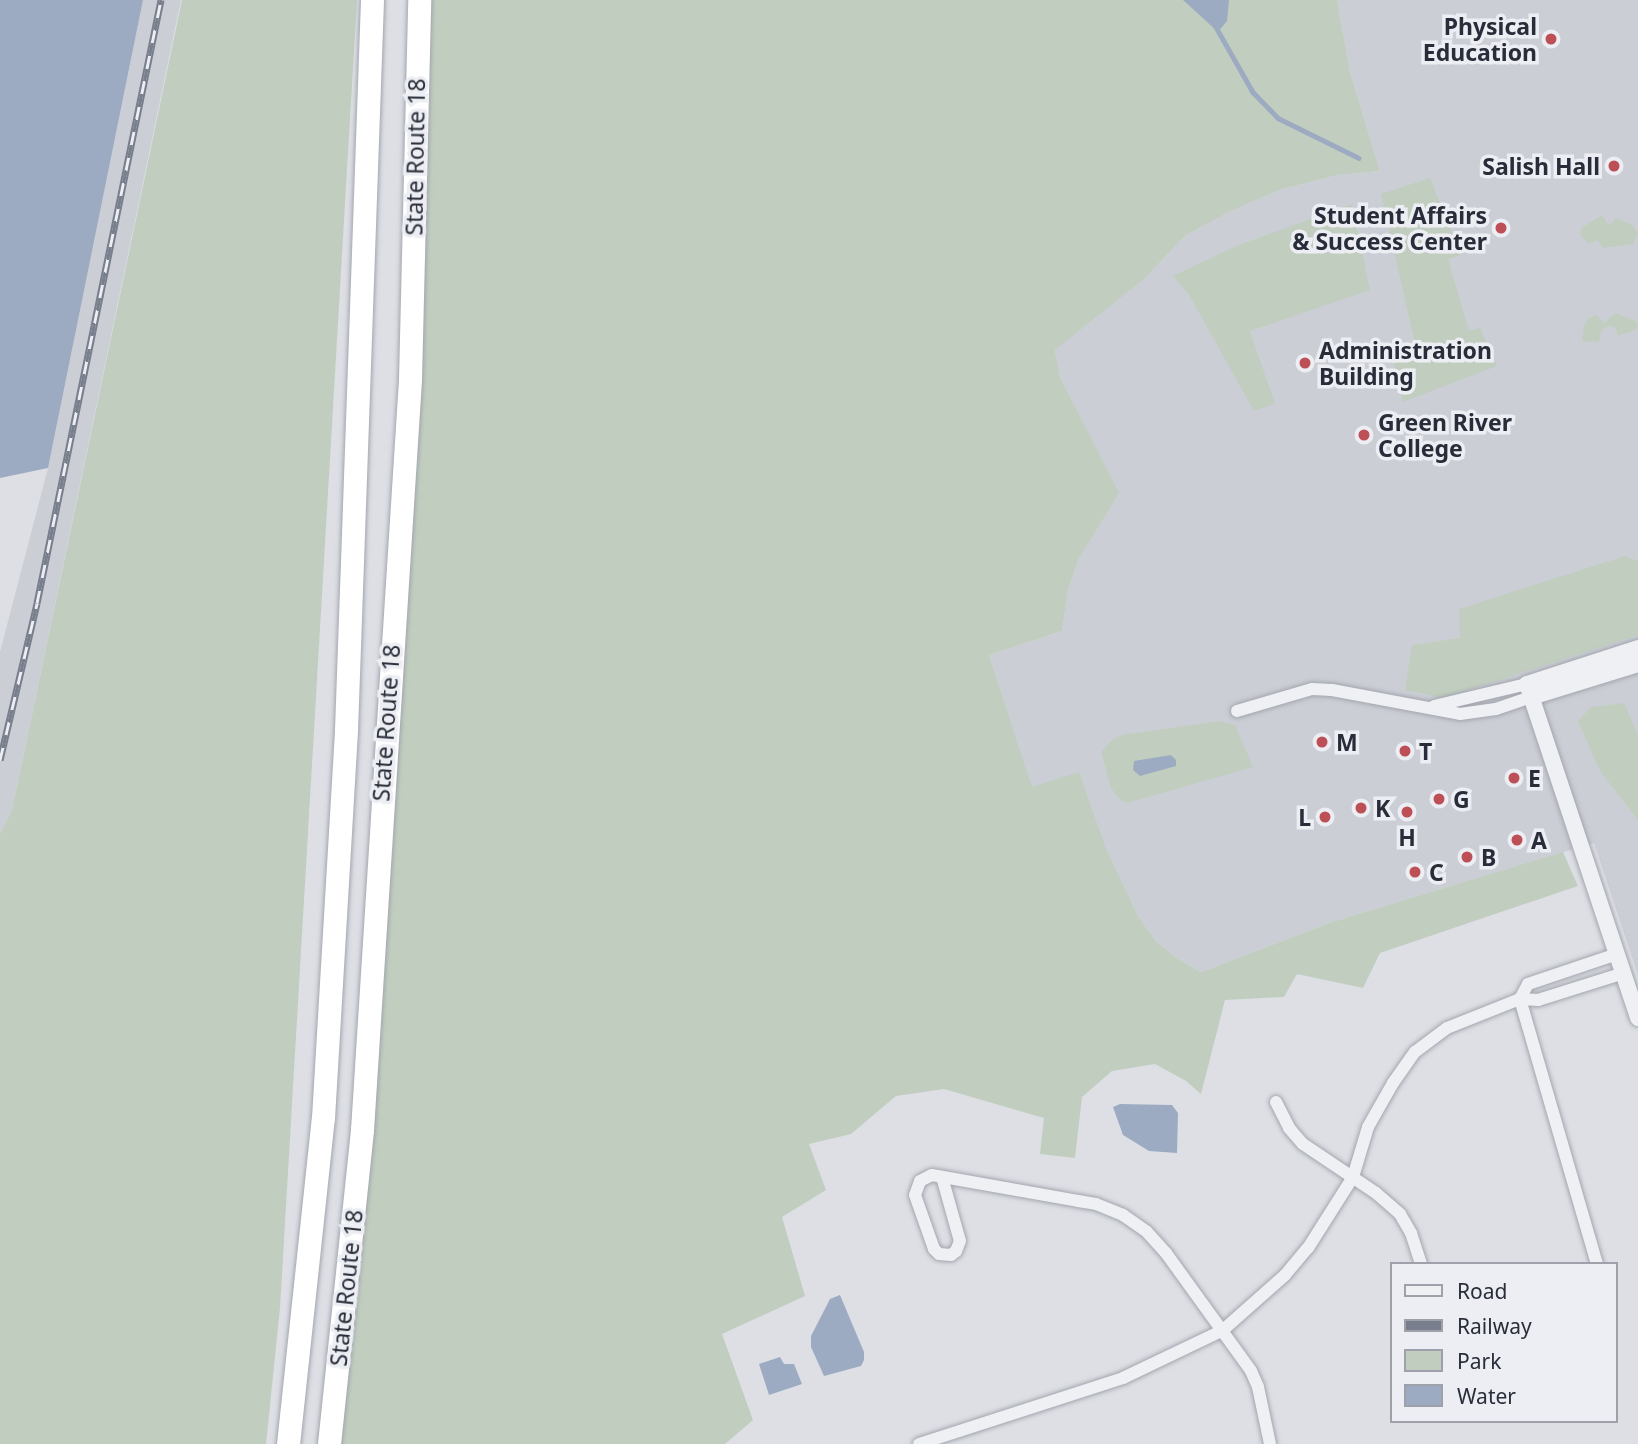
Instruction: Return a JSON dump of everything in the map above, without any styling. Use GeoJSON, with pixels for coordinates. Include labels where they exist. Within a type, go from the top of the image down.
{"type":"FeatureCollection","features":[{"type":"Feature","properties":{"kind":"highway","name":"State Route 18"},"geometry":{"type":"LineString","coordinates":[[288,1444],[323,1118],[345,744],[372,0]]}},
{"type":"Feature","properties":{"kind":"highway","name":"State Route 18"},"geometry":{"type":"LineString","coordinates":[[329,1444],[362,1130],[410,379],[419,0]]}},
{"type":"Feature","properties":{"kind":"street"},"geometry":{"type":"LineString","coordinates":[[1529,690],[1638,648]]}},
{"type":"Feature","properties":{"kind":"street"},"geometry":{"type":"LineString","coordinates":[[1237,711],[1312,689],[1426,707],[1529,690],[1638,664]]}},
{"type":"Feature","properties":{"kind":"street"},"geometry":{"type":"LineString","coordinates":[[1529,690],[1638,1018]]}},
{"type":"Feature","properties":{"kind":"street"},"geometry":{"type":"LineString","coordinates":[[1596,1262],[1520,999],[1528,984],[1618,954]]}},
{"type":"Feature","properties":{"kind":"street"},"geometry":{"type":"LineString","coordinates":[[919,1444],[1123,1378],[1223,1329],[1286,1275],[1308,1248],[1353,1177],[1368,1127],[1393,1083],[1415,1052],[1447,1028],[1520,999],[1538,1000],[1624,973]]}},
{"type":"Feature","properties":{"kind":"street"},"geometry":{"type":"LineString","coordinates":[[1276,1102],[1289,1128],[1303,1144],[1353,1177],[1400,1214],[1411,1233],[1420,1262]]}},
{"type":"Feature","properties":{"kind":"street"},"geometry":{"type":"LineString","coordinates":[[942,1177],[960,1241],[951,1255],[939,1254],[934,1249],[915,1195],[920,1181],[925,1177],[942,1177],[1078,1201],[1123,1215],[1157,1243],[1223,1329],[1255,1379],[1269,1444]]}},
{"type":"Feature","properties":{"kind":"shaded area"},"geometry":{"type":"Polygon","coordinates":[[[143,0],[181,0],[12,810],[0,834],[0,652],[48,468],[143,0]]]}},
{"type":"Feature","properties":{"kind":"shaded area","name":"Green River College"},"geometry":{"type":"Polygon","coordinates":[[[1337,0],[1638,0],[1638,975],[1594,843],[1332,922],[1201,972],[1178,959],[1157,942],[1139,918],[1105,846],[1032,788],[989,655],[1062,631],[1068,590],[1079,558],[1118,493],[1060,377],[1055,350],[1129,281],[1144,279],[1185,236],[1227,213],[1279,190],[1338,175],[1380,171],[1350,72],[1337,0]]]}},
{"type":"Feature","properties":{"kind":"green space"},"geometry":{"type":"Polygon","coordinates":[[[182,0],[357,0],[280,1308],[266,1444],[0,1444],[0,834],[12,810],[182,0]]]}},
{"type":"Feature","properties":{"kind":"green space"},"geometry":{"type":"Polygon","coordinates":[[[426,0],[1337,0],[1350,72],[1380,171],[1338,175],[1279,190],[1227,213],[1185,236],[1144,279],[1055,350],[1060,377],[1119,493],[1079,558],[1068,590],[1062,631],[989,655],[1032,787],[1079,772],[1105,846],[1139,918],[1157,942],[1178,959],[1201,972],[1332,922],[1563,852],[1578,886],[1380,953],[1363,988],[1297,974],[1284,997],[1225,1000],[1201,1094],[1186,1081],[1155,1064],[1112,1071],[1082,1097],[1075,1158],[1040,1154],[1044,1118],[944,1089],[896,1096],[851,1134],[809,1144],[826,1190],[782,1217],[805,1296],[722,1334],[753,1420],[725,1444],[324,1444],[393,845],[426,0]]]}},
{"type":"Feature","properties":{"kind":"green space"},"geometry":{"type":"Polygon","coordinates":[[[1430,178],[1461,255],[1448,259],[1469,331],[1480,328],[1497,366],[1403,402],[1392,355],[1416,348],[1381,194],[1430,178]]]}},
{"type":"Feature","properties":{"kind":"green space"},"geometry":{"type":"Polygon","coordinates":[[[1352,204],[1370,290],[1250,331],[1275,404],[1254,411],[1189,295],[1173,276],[1236,246],[1352,204]]]}},
{"type":"Feature","properties":{"kind":"green space"},"geometry":{"type":"Polygon","coordinates":[[[1602,215],[1607,223],[1611,224],[1616,218],[1632,225],[1638,233],[1633,244],[1603,248],[1598,240],[1589,244],[1581,236],[1581,228],[1602,215]]]}},
{"type":"Feature","properties":{"kind":"green space"},"geometry":{"type":"Polygon","coordinates":[[[1615,313],[1636,321],[1638,326],[1635,330],[1618,336],[1615,327],[1609,326],[1601,330],[1599,342],[1582,341],[1584,325],[1589,318],[1596,315],[1604,323],[1615,313]]]}},
{"type":"Feature","properties":{"kind":"green space"},"geometry":{"type":"Polygon","coordinates":[[[1625,556],[1638,561],[1638,635],[1444,698],[1405,690],[1412,645],[1460,638],[1459,609],[1625,556]]]}},
{"type":"Feature","properties":{"kind":"green space"},"geometry":{"type":"Polygon","coordinates":[[[1624,703],[1638,735],[1638,820],[1600,771],[1578,721],[1591,707],[1624,703]]]}},
{"type":"Feature","properties":{"kind":"green space"},"geometry":{"type":"Polygon","coordinates":[[[1220,721],[1235,725],[1253,767],[1127,803],[1120,800],[1111,788],[1101,752],[1113,739],[1122,735],[1220,721]]]}},
{"type":"Feature","properties":{"kind":"water"},"geometry":{"type":"Polygon","coordinates":[[[0,0],[143,0],[48,468],[0,478],[0,0]]]}},
{"type":"Feature","properties":{"kind":"water"},"geometry":{"type":"Polygon","coordinates":[[[1183,0],[1229,0],[1227,21],[1218,32],[1183,0]]]}},
{"type":"Feature","properties":{"kind":"water"},"geometry":{"type":"Polygon","coordinates":[[[1171,755],[1176,760],[1176,766],[1140,776],[1133,770],[1134,761],[1171,755]]]}},
{"type":"Feature","properties":{"kind":"water"},"geometry":{"type":"Polygon","coordinates":[[[1120,1104],[1172,1105],[1178,1113],[1177,1153],[1149,1151],[1123,1135],[1113,1107],[1120,1104]]]}},
{"type":"Feature","properties":{"kind":"water"},"geometry":{"type":"Polygon","coordinates":[[[840,1295],[864,1352],[864,1360],[861,1366],[824,1376],[811,1347],[811,1336],[830,1299],[840,1295]]]}},
{"type":"Feature","properties":{"kind":"water"},"geometry":{"type":"Polygon","coordinates":[[[780,1357],[784,1364],[794,1364],[802,1384],[769,1395],[759,1364],[780,1357]]]}},
{"type":"Feature","properties":{"kind":"waterway"},"geometry":{"type":"LineString","coordinates":[[1216,27],[1253,92],[1278,118],[1359,158]]}},
{"type":"Feature","properties":{"kind":"railway"},"geometry":{"type":"LineString","coordinates":[[0,760],[37,603],[161,0]]}},
{"type":"Feature","properties":{"kind":"place","name":"Physical Education"},"geometry":{"type":"Point","coordinates":[1551,39]}},
{"type":"Feature","properties":{"kind":"place","name":"Salish Hall"},"geometry":{"type":"Point","coordinates":[1614,166]}},
{"type":"Feature","properties":{"kind":"place","name":"Student Affairs & Success Center"},"geometry":{"type":"Point","coordinates":[1501,228]}},
{"type":"Feature","properties":{"kind":"place","name":"Administration Building"},"geometry":{"type":"Point","coordinates":[1305,363]}},
{"type":"Feature","properties":{"kind":"place","name":"Green River College"},"geometry":{"type":"Point","coordinates":[1364,435]}},
{"type":"Feature","properties":{"kind":"place","name":"M"},"geometry":{"type":"Point","coordinates":[1322,742]}},
{"type":"Feature","properties":{"kind":"place","name":"T"},"geometry":{"type":"Point","coordinates":[1405,751]}},
{"type":"Feature","properties":{"kind":"place","name":"E"},"geometry":{"type":"Point","coordinates":[1514,778]}},
{"type":"Feature","properties":{"kind":"place","name":"G"},"geometry":{"type":"Point","coordinates":[1439,799]}},
{"type":"Feature","properties":{"kind":"place","name":"K"},"geometry":{"type":"Point","coordinates":[1361,808]}},
{"type":"Feature","properties":{"kind":"place","name":"H"},"geometry":{"type":"Point","coordinates":[1407,812]}},
{"type":"Feature","properties":{"kind":"place","name":"L"},"geometry":{"type":"Point","coordinates":[1325,817]}},
{"type":"Feature","properties":{"kind":"place","name":"A"},"geometry":{"type":"Point","coordinates":[1517,840]}},
{"type":"Feature","properties":{"kind":"place","name":"B"},"geometry":{"type":"Point","coordinates":[1467,857]}},
{"type":"Feature","properties":{"kind":"place","name":"C"},"geometry":{"type":"Point","coordinates":[1415,872]}}]}
